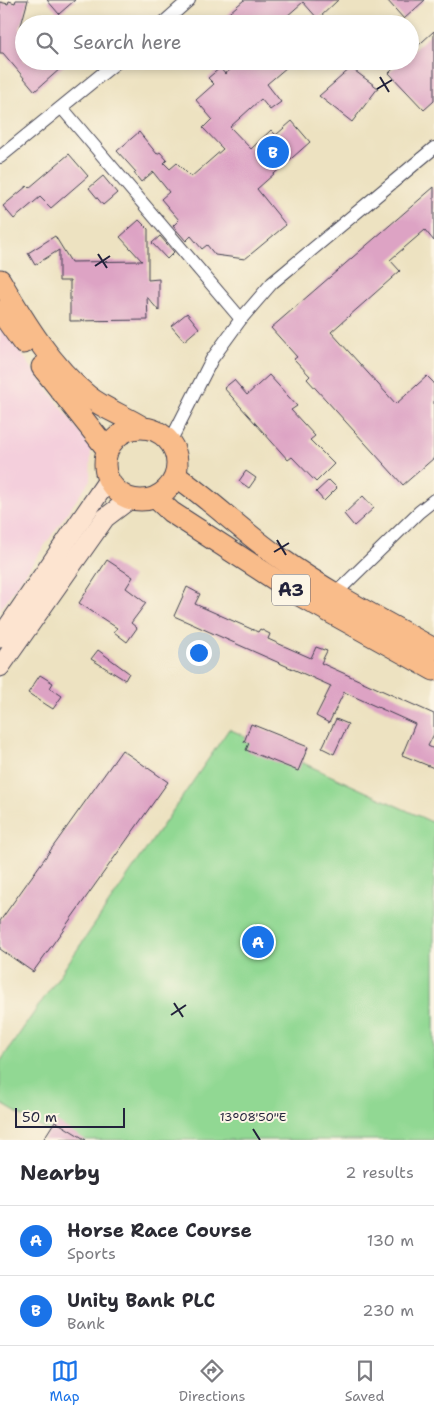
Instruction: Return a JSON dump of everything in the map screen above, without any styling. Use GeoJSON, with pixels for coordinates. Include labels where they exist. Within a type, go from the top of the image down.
{"type":"FeatureCollection","features":[{"type":"Feature","properties":{"kind":"highway"},"geometry":{"type":"LineString","coordinates":[[0,280],[19,312],[65,373],[88,396],[142,426],[162,434],[170,442],[177,462],[176,476],[168,489],[156,498],[144,501],[130,499],[117,491],[108,480],[104,461],[107,450],[113,440],[121,433],[142,426]]}},
{"type":"Feature","properties":{"kind":"highway"},"geometry":{"type":"LineString","coordinates":[[0,311],[107,450]]}},
{"type":"Feature","properties":{"kind":"highway","name":"A3"},"geometry":{"type":"LineString","coordinates":[[176,476],[278,557],[335,594],[434,649]]}},
{"type":"Feature","properties":{"kind":"highway","name":"A3"},"geometry":{"type":"LineString","coordinates":[[156,498],[171,512],[234,551],[299,595],[434,670]]}},
{"type":"Feature","properties":{"kind":"main road"},"geometry":{"type":"LineString","coordinates":[[0,638],[108,480]]}},
{"type":"Feature","properties":{"kind":"main road"},"geometry":{"type":"LineString","coordinates":[[0,667],[105,518],[130,499]]}},
{"type":"Feature","properties":{"kind":"street"},"geometry":{"type":"LineString","coordinates":[[172,15],[189,0]]}},
{"type":"Feature","properties":{"kind":"street"},"geometry":{"type":"LineString","coordinates":[[0,157],[107,70]]}},
{"type":"Feature","properties":{"kind":"street"},"geometry":{"type":"LineString","coordinates":[[62,108],[241,319]]}},
{"type":"Feature","properties":{"kind":"street"},"geometry":{"type":"LineString","coordinates":[[170,442],[212,359],[241,319],[272,283],[434,148]]}},
{"type":"Feature","properties":{"kind":"street"},"geometry":{"type":"LineString","coordinates":[[335,594],[419,512],[434,500]]}},
{"type":"Feature","properties":{"kind":"shaded area"},"geometry":{"type":"Polygon","coordinates":[[[0,325],[91,447],[90,480],[0,610],[0,325]]]}},
{"type":"Feature","properties":{"kind":"green space"},"geometry":{"type":"Polygon","coordinates":[[[229,729],[434,823],[434,1140],[63,1140],[0,1103],[0,1062],[229,729]]]}},
{"type":"Feature","properties":{"kind":"building"},"geometry":{"type":"Polygon","coordinates":[[[16,0],[28,0],[24,15],[15,15],[15,67],[3,53],[0,53],[0,2],[8,4],[9,1],[15,3],[16,0]]]}},
{"type":"Feature","properties":{"kind":"building"},"geometry":{"type":"Polygon","coordinates":[[[47,0],[75,0],[59,14],[47,0]]]}},
{"type":"Feature","properties":{"kind":"building"},"geometry":{"type":"Polygon","coordinates":[[[244,0],[338,0],[322,15],[314,15],[303,2],[288,15],[226,15],[244,0]]]}},
{"type":"Feature","properties":{"kind":"building"},"geometry":{"type":"Polygon","coordinates":[[[387,0],[425,0],[408,15],[400,15],[387,0]]]}},
{"type":"Feature","properties":{"kind":"building"},"geometry":{"type":"Polygon","coordinates":[[[434,31],[434,101],[424,110],[389,73],[392,70],[419,70],[419,45],[434,31]]]}},
{"type":"Feature","properties":{"kind":"building"},"geometry":{"type":"Polygon","coordinates":[[[17,70],[59,70],[35,91],[17,70]]]}},
{"type":"Feature","properties":{"kind":"building"},"geometry":{"type":"Polygon","coordinates":[[[218,70],[222,70],[225,74],[230,70],[283,70],[267,84],[281,102],[270,110],[261,99],[230,127],[251,149],[271,130],[276,135],[292,121],[310,142],[257,189],[286,225],[245,259],[215,255],[207,245],[202,249],[191,236],[186,241],[173,226],[179,220],[161,199],[169,192],[153,172],[141,182],[134,173],[136,172],[117,151],[139,132],[157,154],[160,152],[167,160],[164,163],[170,169],[177,163],[191,177],[223,149],[203,128],[212,119],[196,100],[214,84],[208,78],[218,70]]]}},
{"type":"Feature","properties":{"kind":"building"},"geometry":{"type":"Polygon","coordinates":[[[349,70],[354,70],[378,88],[352,122],[319,96],[349,70]]]}},
{"type":"Feature","properties":{"kind":"building"},"geometry":{"type":"Polygon","coordinates":[[[69,154],[88,176],[51,208],[40,197],[14,219],[3,206],[27,186],[29,188],[69,154]]]}},
{"type":"Feature","properties":{"kind":"building"},"geometry":{"type":"Polygon","coordinates":[[[103,176],[117,193],[103,205],[89,188],[103,176]]]}},
{"type":"Feature","properties":{"kind":"building"},"geometry":{"type":"Polygon","coordinates":[[[434,187],[434,241],[425,230],[390,260],[400,271],[331,332],[396,404],[427,376],[434,383],[434,458],[403,485],[307,379],[310,376],[294,359],[297,357],[271,328],[434,187]]]}},
{"type":"Feature","properties":{"kind":"building"},"geometry":{"type":"Polygon","coordinates":[[[139,220],[148,229],[148,280],[159,279],[159,311],[147,297],[148,320],[70,321],[70,281],[59,281],[59,250],[35,265],[28,253],[55,236],[71,262],[142,261],[120,237],[139,220]]]}},
{"type":"Feature","properties":{"kind":"building"},"geometry":{"type":"Polygon","coordinates":[[[160,236],[174,252],[167,259],[152,243],[160,236]]]}},
{"type":"Feature","properties":{"kind":"building"},"geometry":{"type":"Polygon","coordinates":[[[187,313],[199,328],[184,341],[171,326],[187,313]]]}},
{"type":"Feature","properties":{"kind":"building"},"geometry":{"type":"Polygon","coordinates":[[[269,375],[297,406],[291,410],[315,436],[310,440],[334,464],[316,482],[292,457],[288,460],[224,388],[234,380],[247,395],[269,375]]]}},
{"type":"Feature","properties":{"kind":"building"},"geometry":{"type":"Polygon","coordinates":[[[246,471],[256,478],[249,488],[239,481],[246,471]]]}},
{"type":"Feature","properties":{"kind":"building"},"geometry":{"type":"Polygon","coordinates":[[[329,480],[337,488],[324,501],[316,492],[329,480]]]}},
{"type":"Feature","properties":{"kind":"building"},"geometry":{"type":"Polygon","coordinates":[[[363,496],[374,508],[354,526],[344,514],[363,496]]]}},
{"type":"Feature","properties":{"kind":"building"},"geometry":{"type":"Polygon","coordinates":[[[107,560],[133,577],[126,588],[146,603],[131,623],[137,628],[127,642],[114,632],[117,628],[79,603],[107,560]]]}},
{"type":"Feature","properties":{"kind":"building"},"geometry":{"type":"Polygon","coordinates":[[[187,587],[200,594],[195,604],[258,632],[260,629],[270,634],[268,639],[311,658],[316,647],[327,651],[321,663],[434,714],[434,734],[428,746],[434,749],[434,768],[402,755],[415,724],[344,692],[329,723],[316,716],[331,686],[174,616],[187,587]]]}},
{"type":"Feature","properties":{"kind":"building"},"geometry":{"type":"Polygon","coordinates":[[[98,650],[129,673],[125,680],[91,659],[98,650]]]}},
{"type":"Feature","properties":{"kind":"building"},"geometry":{"type":"Polygon","coordinates":[[[40,675],[53,683],[50,688],[62,696],[53,709],[28,693],[40,675]]]}},
{"type":"Feature","properties":{"kind":"building"},"geometry":{"type":"Polygon","coordinates":[[[336,719],[348,724],[334,754],[322,748],[336,719]]]}},
{"type":"Feature","properties":{"kind":"building"},"geometry":{"type":"Polygon","coordinates":[[[251,724],[308,747],[298,771],[246,750],[249,743],[244,742],[251,724]]]}},
{"type":"Feature","properties":{"kind":"building"},"geometry":{"type":"Polygon","coordinates":[[[122,750],[168,782],[33,972],[0,949],[0,921],[122,750]]]}},
{"type":"Feature","properties":{"kind":"building"},"geometry":{"type":"Polygon","coordinates":[[[55,1121],[86,1140],[43,1140],[55,1121]]]}},
{"type":"Feature","properties":{"kind":"place","name":"Unity Bank PLC"},"geometry":{"type":"Point","coordinates":[273,152]}},
{"type":"Feature","properties":{"kind":"place","name":"Horse Race Course"},"geometry":{"type":"Point","coordinates":[258,942]}}]}
